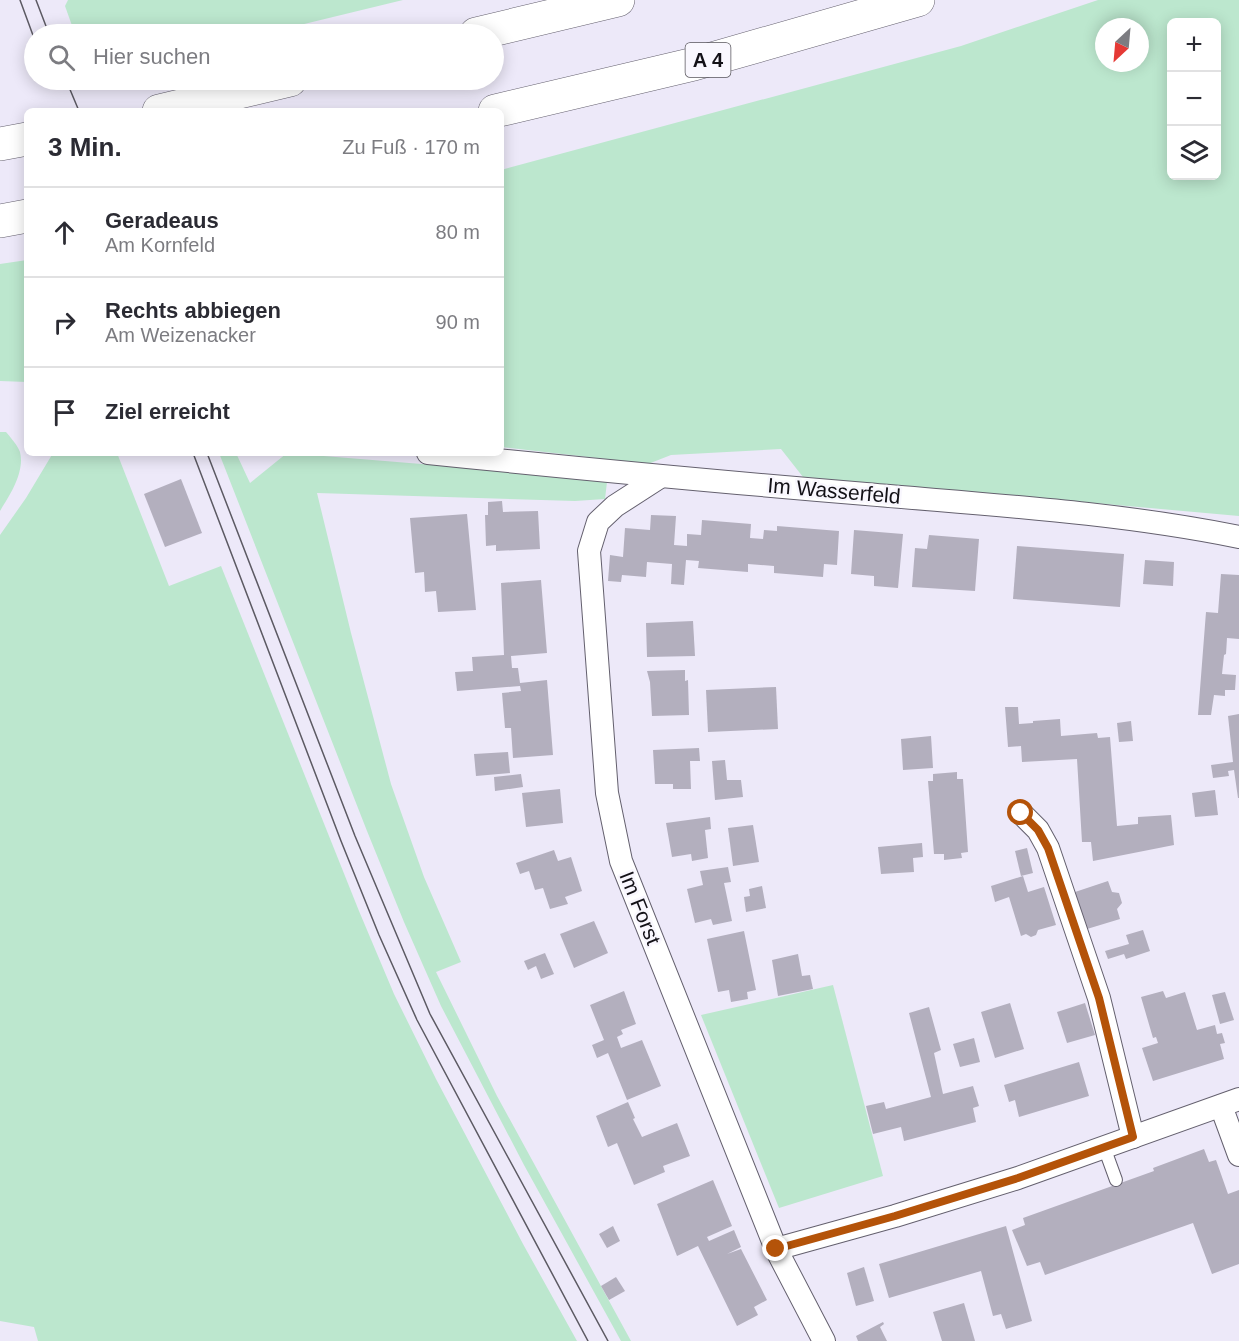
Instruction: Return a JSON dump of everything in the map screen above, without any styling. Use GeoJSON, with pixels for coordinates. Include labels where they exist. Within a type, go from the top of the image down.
{"type":"FeatureCollection","features":[{"type":"Feature","properties":{"kind":"highway"},"geometry":{"type":"LineString","coordinates":[[504,27],[618,0]]}},
{"type":"Feature","properties":{"kind":"highway","name":"A 4"},"geometry":{"type":"LineString","coordinates":[[504,109],[694,64],[918,0]]}},
{"type":"Feature","properties":{"kind":"highway"},"geometry":{"type":"LineString","coordinates":[[172,108],[248,90]]}},
{"type":"Feature","properties":{"kind":"highway"},"geometry":{"type":"LineString","coordinates":[[0,144],[24,140]]}},
{"type":"Feature","properties":{"kind":"highway"},"geometry":{"type":"LineString","coordinates":[[0,221],[24,217]]}},
{"type":"Feature","properties":{"kind":"street","name":"Im Wasserfeld"},"geometry":{"type":"LineString","coordinates":[[457,456],[660,477],[1002,506],[1179,525],[1239,537]]}},
{"type":"Feature","properties":{"kind":"street","name":"Im Forst"},"geometry":{"type":"LineString","coordinates":[[660,477],[615,506],[598,522],[589,551],[607,793],[621,861],[776,1249],[824,1341]]}},
{"type":"Feature","properties":{"kind":"street"},"geometry":{"type":"LineString","coordinates":[[1021,813],[1038,830],[1048,848],[1099,998],[1133,1137]]}},
{"type":"Feature","properties":{"kind":"street"},"geometry":{"type":"LineString","coordinates":[[776,1249],[895,1216],[1018,1178],[1230,1102],[1239,1155]]}},
{"type":"Feature","properties":{"kind":"lane"},"geometry":{"type":"LineString","coordinates":[[1104,1147],[1116,1180]]}},
{"type":"Feature","properties":{"kind":"green space"},"geometry":{"type":"Polygon","coordinates":[[[68,0],[403,0],[304,24],[71,24],[65,6],[68,0]]]}},
{"type":"Feature","properties":{"kind":"green space"},"geometry":{"type":"Polygon","coordinates":[[[1098,0],[1239,0],[1239,516],[803,477],[781,449],[671,455],[648,464],[504,447],[504,169],[961,46],[1098,0]]]}},
{"type":"Feature","properties":{"kind":"green space"},"geometry":{"type":"Polygon","coordinates":[[[24,260],[24,382],[0,381],[0,264],[24,260]]]}},
{"type":"Feature","properties":{"kind":"green space"},"geometry":{"type":"Polygon","coordinates":[[[0,432],[6,432],[14,442],[20,452],[21,460],[16,483],[0,511],[0,432]]]}},
{"type":"Feature","properties":{"kind":"green space"},"geometry":{"type":"Polygon","coordinates":[[[51,456],[118,456],[169,586],[221,566],[394,994],[523,1244],[577,1341],[38,1341],[34,1327],[0,1321],[0,535],[51,456]]]}},
{"type":"Feature","properties":{"kind":"green space"},"geometry":{"type":"Polygon","coordinates":[[[220,456],[237,456],[250,483],[283,456],[323,456],[530,473],[607,482],[605,499],[575,501],[317,493],[391,784],[424,877],[461,962],[436,972],[497,1096],[631,1341],[621,1341],[524,1165],[441,1006],[367,831],[220,456]]]}},
{"type":"Feature","properties":{"kind":"green space"},"geometry":{"type":"Polygon","coordinates":[[[833,985],[883,1176],[779,1208],[701,1015],[833,985]]]}},
{"type":"Feature","properties":{"kind":"building"},"geometry":{"type":"Polygon","coordinates":[[[181,479],[202,533],[165,547],[144,494],[181,479]]]}},
{"type":"Feature","properties":{"kind":"building"},"geometry":{"type":"Polygon","coordinates":[[[502,501],[503,512],[538,511],[540,549],[496,551],[496,545],[486,546],[485,515],[488,515],[488,502],[502,501]]]}},
{"type":"Feature","properties":{"kind":"building"},"geometry":{"type":"Polygon","coordinates":[[[467,514],[476,610],[438,612],[436,591],[425,592],[424,572],[415,573],[410,518],[467,514]]]}},
{"type":"Feature","properties":{"kind":"building"},"geometry":{"type":"Polygon","coordinates":[[[651,515],[676,516],[674,545],[687,546],[687,534],[701,535],[702,520],[751,524],[750,538],[763,539],[764,530],[777,531],[777,526],[839,531],[837,565],[824,564],[823,577],[774,573],[774,566],[748,564],[748,572],[698,568],[699,561],[686,560],[684,585],[671,584],[672,564],[647,562],[646,577],[622,575],[621,582],[608,581],[610,555],[623,557],[625,528],[650,530],[651,515]]]}},
{"type":"Feature","properties":{"kind":"building"},"geometry":{"type":"Polygon","coordinates":[[[854,530],[903,534],[898,588],[874,586],[874,576],[851,574],[854,530]]]}},
{"type":"Feature","properties":{"kind":"building"},"geometry":{"type":"Polygon","coordinates":[[[929,535],[979,539],[975,591],[912,587],[915,548],[927,549],[929,535]]]}},
{"type":"Feature","properties":{"kind":"building"},"geometry":{"type":"Polygon","coordinates":[[[1017,546],[1124,554],[1120,607],[1013,599],[1017,546]]]}},
{"type":"Feature","properties":{"kind":"building"},"geometry":{"type":"Polygon","coordinates":[[[1145,560],[1174,562],[1173,586],[1143,584],[1145,560]]]}},
{"type":"Feature","properties":{"kind":"building"},"geometry":{"type":"Polygon","coordinates":[[[1221,574],[1239,575],[1239,639],[1227,638],[1222,674],[1236,675],[1235,690],[1225,690],[1225,696],[1214,695],[1211,715],[1198,715],[1206,612],[1218,613],[1221,574]]]}},
{"type":"Feature","properties":{"kind":"building"},"geometry":{"type":"Polygon","coordinates":[[[541,580],[547,653],[511,656],[512,668],[518,668],[520,683],[547,680],[553,755],[513,758],[511,728],[505,728],[502,693],[521,691],[520,686],[457,691],[455,672],[473,671],[472,657],[504,655],[501,583],[541,580]]]}},
{"type":"Feature","properties":{"kind":"building"},"geometry":{"type":"Polygon","coordinates":[[[693,621],[695,656],[647,657],[646,623],[693,621]]]}},
{"type":"Feature","properties":{"kind":"building"},"geometry":{"type":"Polygon","coordinates":[[[685,670],[685,681],[688,680],[689,715],[652,716],[647,671],[685,670]]]}},
{"type":"Feature","properties":{"kind":"building"},"geometry":{"type":"Polygon","coordinates":[[[776,687],[778,729],[708,732],[706,690],[776,687]]]}},
{"type":"Feature","properties":{"kind":"building"},"geometry":{"type":"Polygon","coordinates":[[[1005,707],[1018,707],[1019,724],[1060,719],[1061,736],[1097,733],[1098,738],[1110,737],[1117,826],[1138,824],[1138,817],[1171,815],[1174,845],[1093,861],[1091,842],[1082,842],[1077,759],[1022,762],[1021,746],[1008,747],[1005,707]]]}},
{"type":"Feature","properties":{"kind":"building"},"geometry":{"type":"Polygon","coordinates":[[[1239,714],[1238,798],[1234,770],[1228,771],[1229,776],[1213,778],[1211,765],[1233,762],[1228,716],[1239,714]]]}},
{"type":"Feature","properties":{"kind":"building"},"geometry":{"type":"Polygon","coordinates":[[[1131,721],[1133,741],[1119,742],[1117,723],[1131,721]]]}},
{"type":"Feature","properties":{"kind":"building"},"geometry":{"type":"Polygon","coordinates":[[[931,736],[933,768],[903,770],[901,739],[931,736]]]}},
{"type":"Feature","properties":{"kind":"building"},"geometry":{"type":"Polygon","coordinates":[[[699,748],[700,761],[690,761],[691,789],[673,789],[673,784],[655,784],[653,750],[699,748]]]}},
{"type":"Feature","properties":{"kind":"building"},"geometry":{"type":"Polygon","coordinates":[[[508,752],[510,773],[476,776],[474,754],[508,752]]]}},
{"type":"Feature","properties":{"kind":"building"},"geometry":{"type":"Polygon","coordinates":[[[725,760],[727,780],[741,780],[743,797],[715,800],[712,761],[725,760]]]}},
{"type":"Feature","properties":{"kind":"building"},"geometry":{"type":"Polygon","coordinates":[[[957,772],[957,779],[963,779],[968,852],[961,853],[962,858],[944,860],[944,854],[934,854],[928,781],[933,781],[933,774],[957,772]]]}},
{"type":"Feature","properties":{"kind":"building"},"geometry":{"type":"Polygon","coordinates":[[[521,774],[523,787],[495,791],[494,777],[521,774]]]}},
{"type":"Feature","properties":{"kind":"building"},"geometry":{"type":"Polygon","coordinates":[[[560,789],[563,823],[526,827],[522,793],[560,789]]]}},
{"type":"Feature","properties":{"kind":"building"},"geometry":{"type":"Polygon","coordinates":[[[1215,790],[1218,815],[1195,817],[1192,793],[1215,790]]]}},
{"type":"Feature","properties":{"kind":"building"},"geometry":{"type":"Polygon","coordinates":[[[710,817],[711,829],[705,830],[708,858],[692,861],[691,854],[672,857],[666,823],[710,817]]]}},
{"type":"Feature","properties":{"kind":"building"},"geometry":{"type":"Polygon","coordinates":[[[753,825],[759,862],[733,866],[728,828],[753,825]]]}},
{"type":"Feature","properties":{"kind":"building"},"geometry":{"type":"Polygon","coordinates":[[[922,843],[923,857],[913,858],[914,872],[881,874],[878,847],[922,843]]]}},
{"type":"Feature","properties":{"kind":"building"},"geometry":{"type":"Polygon","coordinates":[[[1027,848],[1033,873],[1021,876],[1015,851],[1027,848]]]}},
{"type":"Feature","properties":{"kind":"building"},"geometry":{"type":"Polygon","coordinates":[[[554,850],[558,861],[571,857],[582,891],[565,897],[568,904],[550,909],[543,888],[535,890],[529,871],[520,874],[516,863],[554,850]]]}},
{"type":"Feature","properties":{"kind":"building"},"geometry":{"type":"Polygon","coordinates":[[[728,867],[731,882],[724,883],[732,921],[713,925],[711,919],[695,923],[687,889],[703,885],[700,871],[728,867]]]}},
{"type":"Feature","properties":{"kind":"building"},"geometry":{"type":"Polygon","coordinates":[[[1023,876],[1028,892],[1044,887],[1056,925],[1038,930],[1036,935],[1031,937],[1026,934],[1021,936],[1009,897],[995,902],[991,886],[1023,876]]]}},
{"type":"Feature","properties":{"kind":"building"},"geometry":{"type":"Polygon","coordinates":[[[1108,881],[1112,892],[1119,893],[1122,903],[1117,909],[1120,919],[1087,929],[1075,892],[1108,881]]]}},
{"type":"Feature","properties":{"kind":"building"},"geometry":{"type":"Polygon","coordinates":[[[762,886],[766,908],[746,912],[744,897],[750,896],[749,889],[762,886]]]}},
{"type":"Feature","properties":{"kind":"building"},"geometry":{"type":"Polygon","coordinates":[[[594,921],[608,953],[574,968],[560,934],[594,921]]]}},
{"type":"Feature","properties":{"kind":"building"},"geometry":{"type":"Polygon","coordinates":[[[1143,930],[1150,951],[1126,959],[1124,954],[1108,959],[1105,951],[1129,944],[1126,935],[1143,930]]]}},
{"type":"Feature","properties":{"kind":"building"},"geometry":{"type":"Polygon","coordinates":[[[744,931],[756,990],[747,992],[748,999],[731,1002],[729,990],[718,992],[707,939],[744,931]]]}},
{"type":"Feature","properties":{"kind":"building"},"geometry":{"type":"Polygon","coordinates":[[[545,953],[554,974],[541,979],[536,966],[528,970],[524,961],[545,953]]]}},
{"type":"Feature","properties":{"kind":"building"},"geometry":{"type":"Polygon","coordinates":[[[798,954],[802,976],[810,975],[813,989],[778,996],[772,960],[798,954]]]}},
{"type":"Feature","properties":{"kind":"building"},"geometry":{"type":"Polygon","coordinates":[[[624,991],[636,1024],[621,1030],[623,1034],[617,1037],[621,1048],[642,1040],[661,1086],[627,1100],[608,1053],[597,1058],[592,1045],[604,1040],[590,1005],[624,991]]]}},
{"type":"Feature","properties":{"kind":"building"},"geometry":{"type":"Polygon","coordinates":[[[1163,991],[1166,998],[1185,992],[1197,1030],[1215,1025],[1217,1034],[1222,1033],[1225,1043],[1220,1044],[1224,1059],[1153,1081],[1142,1048],[1158,1043],[1156,1037],[1153,1038],[1141,997],[1163,991]]]}},
{"type":"Feature","properties":{"kind":"building"},"geometry":{"type":"Polygon","coordinates":[[[1225,992],[1234,1020],[1220,1024],[1212,995],[1225,992]]]}},
{"type":"Feature","properties":{"kind":"building"},"geometry":{"type":"Polygon","coordinates":[[[1010,1003],[1024,1049],[995,1058],[981,1012],[1010,1003]]]}},
{"type":"Feature","properties":{"kind":"building"},"geometry":{"type":"Polygon","coordinates":[[[1085,1003],[1095,1035],[1067,1043],[1057,1012],[1085,1003]]]}},
{"type":"Feature","properties":{"kind":"building"},"geometry":{"type":"Polygon","coordinates":[[[929,1007],[941,1050],[934,1053],[943,1094],[973,1086],[979,1106],[973,1108],[976,1122],[904,1141],[901,1127],[873,1134],[866,1106],[884,1102],[886,1109],[931,1097],[909,1013],[929,1007]]]}},
{"type":"Feature","properties":{"kind":"building"},"geometry":{"type":"Polygon","coordinates":[[[974,1038],[980,1062],[960,1067],[953,1044],[974,1038]]]}},
{"type":"Feature","properties":{"kind":"building"},"geometry":{"type":"Polygon","coordinates":[[[1079,1062],[1089,1096],[1019,1117],[1015,1100],[1009,1102],[1004,1085],[1079,1062]]]}},
{"type":"Feature","properties":{"kind":"building"},"geometry":{"type":"Polygon","coordinates":[[[628,1102],[642,1137],[677,1123],[690,1156],[663,1166],[665,1172],[634,1185],[617,1143],[608,1147],[596,1116],[628,1102]]]}},
{"type":"Feature","properties":{"kind":"building"},"geometry":{"type":"Polygon","coordinates":[[[1204,1149],[1209,1162],[1216,1160],[1228,1194],[1239,1190],[1239,1264],[1212,1274],[1193,1223],[1045,1275],[1040,1262],[1027,1266],[1012,1230],[1025,1225],[1023,1218],[1154,1171],[1153,1168],[1204,1149]]]}},
{"type":"Feature","properties":{"kind":"building"},"geometry":{"type":"Polygon","coordinates":[[[713,1180],[732,1226],[707,1237],[709,1241],[734,1230],[741,1247],[727,1254],[741,1249],[767,1300],[754,1307],[758,1315],[737,1326],[698,1246],[677,1256],[657,1204],[713,1180]]]}},
{"type":"Feature","properties":{"kind":"building"},"geometry":{"type":"Polygon","coordinates":[[[613,1226],[620,1241],[607,1248],[599,1234],[613,1226]]]}},
{"type":"Feature","properties":{"kind":"building"},"geometry":{"type":"Polygon","coordinates":[[[1006,1226],[1032,1321],[1006,1329],[1001,1314],[993,1316],[981,1271],[889,1298],[879,1264],[1006,1226]]]}},
{"type":"Feature","properties":{"kind":"building"},"geometry":{"type":"Polygon","coordinates":[[[864,1267],[874,1301],[856,1306],[847,1273],[864,1267]]]}},
{"type":"Feature","properties":{"kind":"building"},"geometry":{"type":"Polygon","coordinates":[[[616,1277],[625,1291],[609,1300],[601,1286],[616,1277]]]}},
{"type":"Feature","properties":{"kind":"building"},"geometry":{"type":"Polygon","coordinates":[[[964,1303],[975,1341],[942,1341],[933,1312],[964,1303]]]}},
{"type":"Feature","properties":{"kind":"building"},"geometry":{"type":"Polygon","coordinates":[[[883,1322],[884,1324],[880,1327],[887,1341],[858,1341],[856,1336],[883,1322]]]}},
{"type":"Feature","properties":{"kind":"tram line"},"geometry":{"type":"LineString","coordinates":[[20,0],[29,24]]}},
{"type":"Feature","properties":{"kind":"tram line"},"geometry":{"type":"LineString","coordinates":[[36,0],[45,24]]}},
{"type":"Feature","properties":{"kind":"tram line"},"geometry":{"type":"LineString","coordinates":[[70,90],[78,108]]}},
{"type":"Feature","properties":{"kind":"tram line"},"geometry":{"type":"LineString","coordinates":[[194,456],[379,935],[417,1020],[588,1341]]}},
{"type":"Feature","properties":{"kind":"tram line"},"geometry":{"type":"LineString","coordinates":[[208,456],[355,836],[430,1014],[608,1341]]}},
{"type":"Feature","properties":{"kind":"route"},"geometry":{"type":"LineString","coordinates":[[776,1249],[895,1216],[1018,1178],[1133,1137],[1099,998],[1048,848],[1038,830],[1021,813]]}}]}
